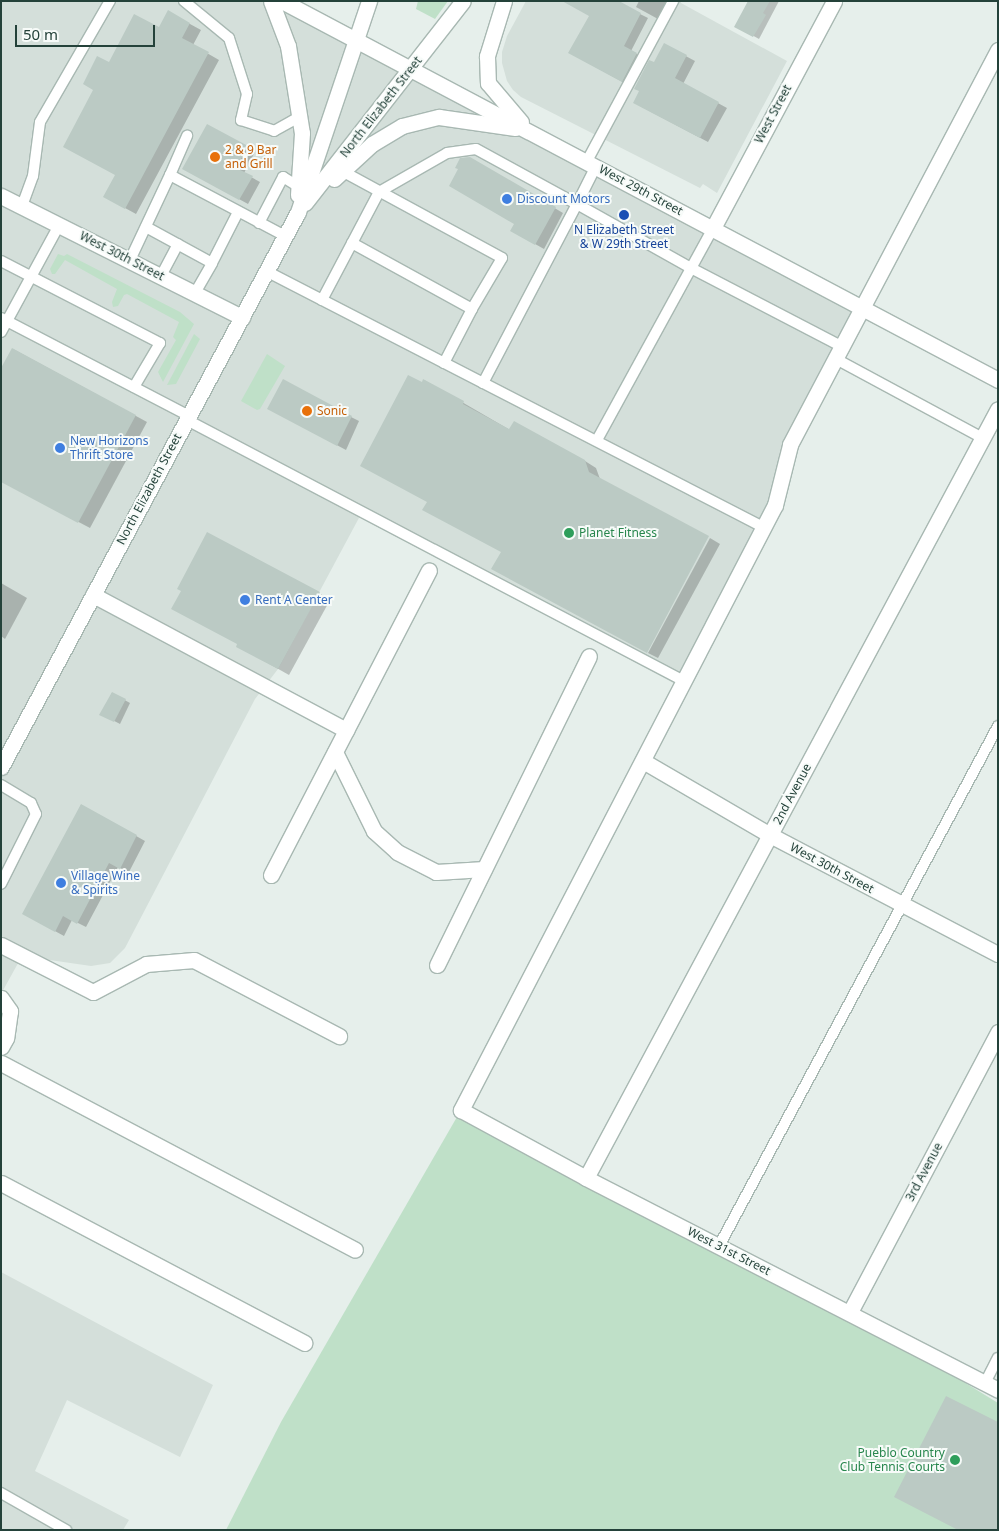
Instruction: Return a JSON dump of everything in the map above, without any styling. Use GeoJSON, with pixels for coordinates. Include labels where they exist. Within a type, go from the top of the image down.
{"type":"FeatureCollection","features":[{"type":"Feature","properties":{"kind":"street"},"geometry":{"type":"LineString","coordinates":[[271,1],[288,46],[302,133],[298,212]]}},
{"type":"Feature","properties":{"kind":"street","name":"West 29th Street"},"geometry":{"type":"LineString","coordinates":[[282,1],[412,68],[998,380]]}},
{"type":"Feature","properties":{"kind":"street","name":"North Elizabeth Street"},"geometry":{"type":"LineString","coordinates":[[1,767],[298,212],[369,1]]}},
{"type":"Feature","properties":{"kind":"street","name":"North Elizabeth Street"},"geometry":{"type":"LineString","coordinates":[[298,212],[463,1]]}},
{"type":"Feature","properties":{"kind":"street"},"geometry":{"type":"LineString","coordinates":[[504,1],[487,56],[488,83],[527,129]]}},
{"type":"Feature","properties":{"kind":"street","name":"West Street"},"geometry":{"type":"LineString","coordinates":[[713,228],[834,1]]}},
{"type":"Feature","properties":{"kind":"street"},"geometry":{"type":"LineString","coordinates":[[643,761],[775,505],[790,445],[998,50]]}},
{"type":"Feature","properties":{"kind":"street"},"geometry":{"type":"LineString","coordinates":[[298,212],[372,144],[402,126],[439,117],[527,129]]}},
{"type":"Feature","properties":{"kind":"street","name":"West 30th Street"},"geometry":{"type":"LineString","coordinates":[[1,196],[242,317]]}},
{"type":"Feature","properties":{"kind":"street","name":"2nd Avenue"},"geometry":{"type":"LineString","coordinates":[[586,1178],[998,409]]}},
{"type":"Feature","properties":{"kind":"street"},"geometry":{"type":"LineString","coordinates":[[271,875],[429,570]]}},
{"type":"Feature","properties":{"kind":"street"},"geometry":{"type":"LineString","coordinates":[[93,595],[346,730]]}},
{"type":"Feature","properties":{"kind":"street"},"geometry":{"type":"LineString","coordinates":[[436,965],[589,656]]}},
{"type":"Feature","properties":{"kind":"street"},"geometry":{"type":"LineString","coordinates":[[335,752],[374,830],[397,852],[436,872],[484,869]]}},
{"type":"Feature","properties":{"kind":"street","name":"West 30th Street"},"geometry":{"type":"LineString","coordinates":[[643,761],[770,835],[902,906],[998,954]]}},
{"type":"Feature","properties":{"kind":"street","name":"West 31st Street"},"geometry":{"type":"LineString","coordinates":[[643,761],[461,1110],[586,1178],[991,1386]]}},
{"type":"Feature","properties":{"kind":"street"},"geometry":{"type":"LineString","coordinates":[[1,945],[93,992],[146,964],[194,960],[339,1036]]}},
{"type":"Feature","properties":{"kind":"street"},"geometry":{"type":"LineString","coordinates":[[1,998],[10,1011],[6,1038],[1,1047]]}},
{"type":"Feature","properties":{"kind":"street","name":"3rd Avenue"},"geometry":{"type":"LineString","coordinates":[[850,1312],[998,1032]]}},
{"type":"Feature","properties":{"kind":"street"},"geometry":{"type":"LineString","coordinates":[[1,1063],[355,1250]]}},
{"type":"Feature","properties":{"kind":"street"},"geometry":{"type":"LineString","coordinates":[[1,1183],[304,1344]]}},
{"type":"Feature","properties":{"kind":"lane"},"geometry":{"type":"LineString","coordinates":[[22,206],[33,176],[40,122],[110,1]]}},
{"type":"Feature","properties":{"kind":"lane"},"geometry":{"type":"LineString","coordinates":[[184,1],[229,38],[247,94],[241,120],[274,132],[299,117]]}},
{"type":"Feature","properties":{"kind":"lane"},"geometry":{"type":"LineString","coordinates":[[483,383],[577,204],[592,164],[673,1]]}},
{"type":"Feature","properties":{"kind":"lane"},"geometry":{"type":"LineString","coordinates":[[130,260],[187,136]]}},
{"type":"Feature","properties":{"kind":"lane"},"geometry":{"type":"LineString","coordinates":[[322,300],[379,192],[447,153],[476,149],[691,268],[982,438]]}},
{"type":"Feature","properties":{"kind":"lane"},"geometry":{"type":"LineString","coordinates":[[342,172],[502,258],[472,309],[444,363]]}},
{"type":"Feature","properties":{"kind":"lane"},"geometry":{"type":"LineString","coordinates":[[170,176],[285,236]]}},
{"type":"Feature","properties":{"kind":"lane"},"geometry":{"type":"LineString","coordinates":[[259,222],[283,177],[298,188]]}},
{"type":"Feature","properties":{"kind":"lane"},"geometry":{"type":"LineString","coordinates":[[195,293],[238,212]]}},
{"type":"Feature","properties":{"kind":"lane"},"geometry":{"type":"LineString","coordinates":[[1,332],[4,320],[59,225]]}},
{"type":"Feature","properties":{"kind":"lane"},"geometry":{"type":"LineString","coordinates":[[146,227],[212,263]]}},
{"type":"Feature","properties":{"kind":"lane"},"geometry":{"type":"LineString","coordinates":[[597,440],[713,228]]}},
{"type":"Feature","properties":{"kind":"lane"},"geometry":{"type":"LineString","coordinates":[[160,276],[178,244]]}},
{"type":"Feature","properties":{"kind":"lane"},"geometry":{"type":"LineString","coordinates":[[352,244],[472,309]]}},
{"type":"Feature","properties":{"kind":"lane"},"geometry":{"type":"LineString","coordinates":[[1,261],[160,343],[134,387]]}},
{"type":"Feature","properties":{"kind":"lane"},"geometry":{"type":"LineString","coordinates":[[266,271],[763,527]]}},
{"type":"Feature","properties":{"kind":"lane"},"geometry":{"type":"LineString","coordinates":[[4,320],[134,387],[188,418],[684,681]]}},
{"type":"Feature","properties":{"kind":"lane"},"geometry":{"type":"LineString","coordinates":[[719,1246],[998,726]]}},
{"type":"Feature","properties":{"kind":"lane"},"geometry":{"type":"LineString","coordinates":[[1,785],[31,803],[36,814],[1,884]]}},
{"type":"Feature","properties":{"kind":"lane"},"geometry":{"type":"LineString","coordinates":[[991,1386],[998,1358]]}},
{"type":"Feature","properties":{"kind":"lane"},"geometry":{"type":"LineString","coordinates":[[1,1493],[66,1530]]}},
{"type":"Feature","properties":{"kind":"shaded area"},"geometry":{"type":"Polygon","coordinates":[[[1,1],[282,1],[863,308],[790,445],[775,505],[681,687],[360,516],[278,669],[255,699],[125,948],[110,963],[91,966],[22,956],[1,994],[1,1]]]}},
{"type":"Feature","properties":{"kind":"shaded area"},"geometry":{"type":"Polygon","coordinates":[[[526,1],[681,1],[681,3],[787,61],[717,193],[703,184],[700,188],[521,97],[513,90],[507,81],[502,63],[502,52],[507,36],[526,1]]]}},
{"type":"Feature","properties":{"kind":"shaded area"},"geometry":{"type":"Polygon","coordinates":[[[1,1272],[213,1385],[180,1457],[67,1400],[35,1471],[129,1520],[123,1530],[1,1530],[1,1272]]]}},
{"type":"Feature","properties":{"kind":"green space"},"geometry":{"type":"Polygon","coordinates":[[[418,1],[448,1],[435,19],[416,9],[418,1]]]}},
{"type":"Feature","properties":{"kind":"green space"},"geometry":{"type":"Polygon","coordinates":[[[58,254],[64,256],[67,254],[180,312],[194,324],[163,382],[158,372],[176,340],[173,337],[179,322],[127,294],[124,295],[118,306],[113,307],[112,302],[117,289],[65,260],[55,274],[52,274],[50,269],[58,254]]]}},
{"type":"Feature","properties":{"kind":"green space"},"geometry":{"type":"Polygon","coordinates":[[[194,334],[200,339],[176,384],[167,385],[194,334]]]}},
{"type":"Feature","properties":{"kind":"green space"},"geometry":{"type":"Polygon","coordinates":[[[267,354],[285,366],[260,409],[257,410],[241,401],[267,354]]]}},
{"type":"Feature","properties":{"kind":"green space"},"geometry":{"type":"Polygon","coordinates":[[[461,1110],[850,1312],[998,1403],[998,1530],[226,1530],[281,1422],[461,1110]]]}},
{"type":"Feature","properties":{"kind":"building"},"geometry":{"type":"Polygon","coordinates":[[[562,1],[619,1],[641,13],[624,46],[637,53],[622,82],[568,53],[589,16],[562,1]]]}},
{"type":"Feature","properties":{"kind":"building"},"geometry":{"type":"Polygon","coordinates":[[[748,1],[770,1],[763,13],[766,15],[753,37],[734,27],[748,1]]]}},
{"type":"Feature","properties":{"kind":"building"},"geometry":{"type":"Polygon","coordinates":[[[168,10],[190,23],[182,38],[209,52],[125,209],[103,197],[115,175],[63,147],[93,90],[83,84],[97,56],[109,62],[134,14],[159,27],[168,10]]]}},
{"type":"Feature","properties":{"kind":"building"},"geometry":{"type":"Polygon","coordinates":[[[664,43],[687,55],[675,78],[719,102],[700,138],[633,103],[639,91],[634,89],[649,60],[654,62],[664,43]]]}},
{"type":"Feature","properties":{"kind":"building","name":"2 & 9 Bar and Grill"},"geometry":{"type":"Polygon","coordinates":[[[207,124],[248,146],[236,168],[253,176],[239,200],[182,169],[207,124]]]}},
{"type":"Feature","properties":{"kind":"building","name":"Discount Motors"},"geometry":{"type":"Polygon","coordinates":[[[470,157],[556,207],[535,245],[510,231],[514,224],[449,186],[458,169],[455,168],[460,158],[470,157]]]}},
{"type":"Feature","properties":{"kind":"building","name":"New Horizons Thrift Store"},"geometry":{"type":"Polygon","coordinates":[[[12,348],[136,415],[78,523],[1,482],[1,368],[12,348]]]}},
{"type":"Feature","properties":{"kind":"building"},"geometry":{"type":"Polygon","coordinates":[[[408,375],[422,382],[423,379],[464,401],[463,404],[509,429],[514,421],[585,460],[589,472],[709,536],[647,653],[491,569],[501,552],[422,510],[427,502],[360,466],[408,375]]]}},
{"type":"Feature","properties":{"kind":"building","name":"Sonic"},"geometry":{"type":"Polygon","coordinates":[[[283,379],[352,416],[337,446],[267,409],[283,379]]]}},
{"type":"Feature","properties":{"kind":"building","name":"Rent A Center"},"geometry":{"type":"Polygon","coordinates":[[[207,532],[320,592],[278,669],[236,647],[237,644],[171,609],[181,591],[177,589],[207,532]]]}},
{"type":"Feature","properties":{"kind":"building"},"geometry":{"type":"Polygon","coordinates":[[[112,692],[126,699],[114,722],[99,715],[112,692]]]}},
{"type":"Feature","properties":{"kind":"building"},"geometry":{"type":"Polygon","coordinates":[[[81,804],[137,835],[120,869],[109,863],[77,924],[63,916],[55,932],[22,914],[81,804]]]}},
{"type":"Feature","properties":{"kind":"building","name":"Pueblo Country Club Tennis Courts"},"geometry":{"type":"Polygon","coordinates":[[[946,1396],[998,1422],[998,1530],[958,1530],[894,1497],[946,1396]]]}},
{"type":"Feature","properties":{"kind":"place","name":"2 & 9 Bar and Grill"},"geometry":{"type":"Point","coordinates":[215,157]}},
{"type":"Feature","properties":{"kind":"place","name":"Discount Motors"},"geometry":{"type":"Point","coordinates":[507,199]}},
{"type":"Feature","properties":{"kind":"place","name":"N Elizabeth Street & W 29th Street"},"geometry":{"type":"Point","coordinates":[624,215]}},
{"type":"Feature","properties":{"kind":"place","name":"Sonic"},"geometry":{"type":"Point","coordinates":[307,411]}},
{"type":"Feature","properties":{"kind":"place","name":"New Horizons Thrift Store"},"geometry":{"type":"Point","coordinates":[60,448]}},
{"type":"Feature","properties":{"kind":"place","name":"Planet Fitness"},"geometry":{"type":"Point","coordinates":[569,533]}},
{"type":"Feature","properties":{"kind":"place","name":"Rent A Center"},"geometry":{"type":"Point","coordinates":[245,600]}},
{"type":"Feature","properties":{"kind":"place","name":"Village Wine & Spirits"},"geometry":{"type":"Point","coordinates":[61,883]}},
{"type":"Feature","properties":{"kind":"place","name":"Pueblo Country Club Tennis Courts"},"geometry":{"type":"Point","coordinates":[955,1460]}}]}
